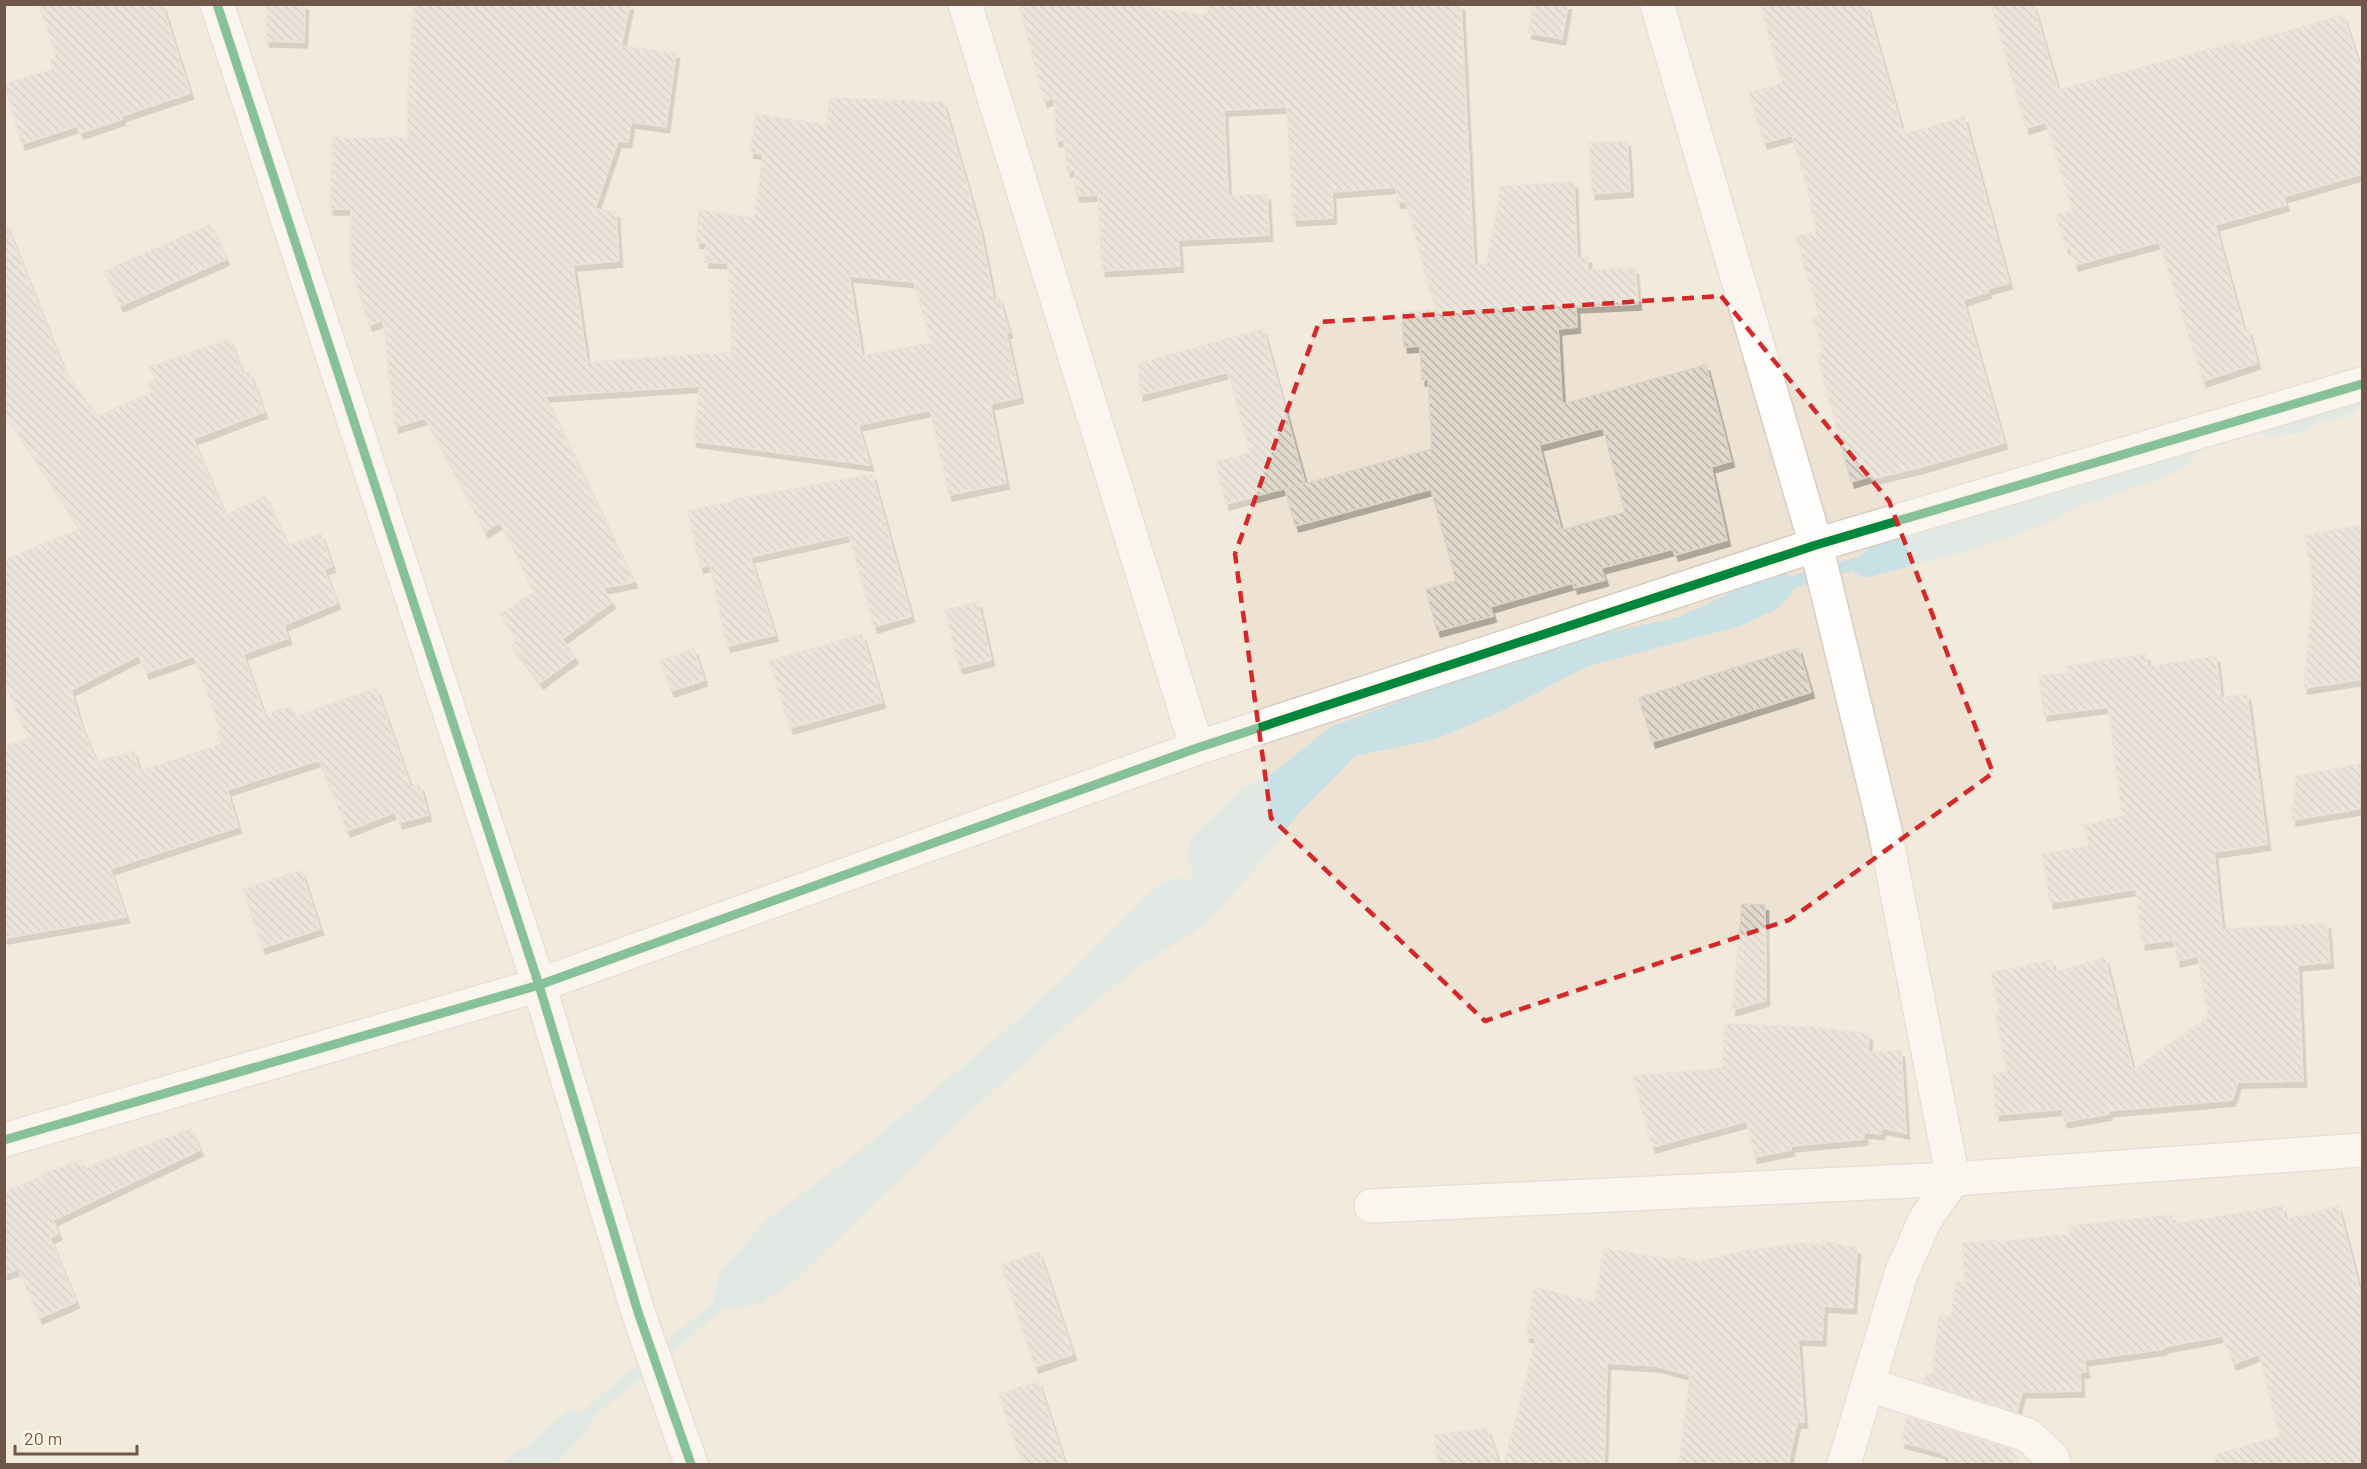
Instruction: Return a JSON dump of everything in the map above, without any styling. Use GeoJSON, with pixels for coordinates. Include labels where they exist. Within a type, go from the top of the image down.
{"type":"FeatureCollection","features":[{"type":"Feature","properties":{"kind":"street"},"geometry":{"type":"LineString","coordinates":[[217,4],[539,985],[638,1312],[691,1464]]}},
{"type":"Feature","properties":{"kind":"street"},"geometry":{"type":"LineString","coordinates":[[965,4],[1197,748]]}},
{"type":"Feature","properties":{"kind":"street"},"geometry":{"type":"LineString","coordinates":[[1657,4],[1816,545],[1884,826],[1953,1179],[1925,1220],[1901,1274],[1844,1464]]}},
{"type":"Feature","properties":{"kind":"street"},"geometry":{"type":"LineString","coordinates":[[4,1140],[539,985],[1197,748],[1816,545],[2362,384]]}},
{"type":"Feature","properties":{"kind":"street"},"geometry":{"type":"LineString","coordinates":[[1371,1206],[1953,1179],[2362,1150]]}},
{"type":"Feature","properties":{"kind":"street"},"geometry":{"type":"LineString","coordinates":[[1869,1385],[2028,1435],[2053,1459],[2054,1464]]}},
{"type":"Feature","properties":{"kind":"highlighted area"},"geometry":{"type":"Polygon","coordinates":[[[1721,296],[1889,501],[1993,773],[1789,920],[1485,1021],[1271,818],[1235,554],[1319,322],[1721,296]]]}},
{"type":"Feature","properties":{"kind":"shaded area"},"geometry":{"type":"Polygon","coordinates":[[[5,5],[2362,5],[2362,1464],[5,1464],[5,5]]]}},
{"type":"Feature","properties":{"kind":"water"},"geometry":{"type":"Polygon","coordinates":[[[2362,390],[2362,406],[2343,418],[2320,421],[2300,433],[2267,436],[2256,430],[2362,390]]]}},
{"type":"Feature","properties":{"kind":"water"},"geometry":{"type":"Polygon","coordinates":[[[2197,449],[2189,464],[2167,476],[2077,507],[2054,521],[1971,550],[1865,578],[1855,573],[1849,565],[1872,546],[2197,449]]]}},
{"type":"Feature","properties":{"kind":"water"},"geometry":{"type":"Polygon","coordinates":[[[1785,573],[1798,580],[1790,596],[1775,610],[1740,626],[1588,666],[1504,710],[1436,739],[1355,756],[1298,814],[1254,870],[1204,925],[1137,968],[1077,1016],[954,1126],[799,1277],[762,1304],[712,1310],[719,1274],[767,1219],[858,1152],[976,1056],[1055,987],[1153,889],[1174,878],[1191,880],[1193,869],[1186,859],[1191,838],[1238,792],[1272,774],[1330,727],[1559,643],[1679,617],[1747,585],[1785,573]]]}},
{"type":"Feature","properties":{"kind":"water"},"geometry":{"type":"Polygon","coordinates":[[[570,1409],[593,1421],[587,1432],[555,1464],[500,1464],[531,1443],[570,1409]]]}},
{"type":"Feature","properties":{"kind":"building"},"geometry":{"type":"Polygon","coordinates":[[[39,4],[162,4],[190,93],[121,116],[122,119],[80,133],[77,126],[22,144],[4,84],[53,69],[50,60],[56,58],[39,4]]]}},
{"type":"Feature","properties":{"kind":"building"},"geometry":{"type":"Polygon","coordinates":[[[267,4],[305,4],[304,42],[266,41],[267,4]]]}},
{"type":"Feature","properties":{"kind":"building"},"geometry":{"type":"Polygon","coordinates":[[[414,4],[630,4],[621,46],[676,53],[666,127],[631,122],[628,142],[618,141],[595,209],[616,212],[619,261],[573,265],[587,362],[732,352],[728,263],[705,262],[706,243],[696,242],[699,210],[754,218],[763,154],[750,152],[756,114],[826,125],[830,98],[943,102],[980,230],[994,300],[999,298],[1009,332],[1006,333],[1020,397],[990,404],[1006,483],[949,495],[930,410],[858,425],[870,465],[693,441],[700,386],[545,396],[634,582],[603,588],[612,602],[562,639],[575,657],[540,683],[511,644],[517,640],[500,614],[534,592],[500,522],[485,532],[425,418],[395,427],[383,320],[369,325],[350,265],[351,209],[330,209],[333,137],[408,138],[408,86],[414,4]],[[849,276],[862,356],[931,343],[914,282],[849,276]]]}},
{"type":"Feature","properties":{"kind":"building"},"geometry":{"type":"Polygon","coordinates":[[[1019,4],[1150,4],[1151,8],[1207,15],[1208,4],[1461,4],[1474,265],[1486,265],[1501,186],[1574,182],[1577,258],[1588,257],[1588,270],[1635,268],[1638,304],[1576,307],[1577,327],[1558,329],[1562,404],[1706,365],[1731,461],[1711,467],[1727,540],[1675,555],[1673,549],[1601,568],[1605,580],[1574,588],[1573,583],[1490,607],[1493,616],[1437,631],[1426,589],[1456,581],[1431,489],[1295,526],[1285,489],[1432,449],[1428,379],[1422,380],[1420,346],[1404,347],[1402,312],[1435,309],[1406,202],[1397,202],[1396,187],[1332,192],[1333,218],[1293,220],[1287,107],[1224,110],[1228,196],[1267,194],[1269,235],[1178,240],[1180,266],[1102,271],[1098,195],[1076,196],[1075,170],[1067,171],[1064,140],[1056,141],[1054,98],[1044,101],[1019,4]],[[1603,428],[1539,445],[1561,530],[1625,512],[1603,428]]]}},
{"type":"Feature","properties":{"kind":"building"},"geometry":{"type":"Polygon","coordinates":[[[1533,4],[1568,4],[1562,39],[1528,33],[1533,4]]]}},
{"type":"Feature","properties":{"kind":"building"},"geometry":{"type":"Polygon","coordinates":[[[1760,4],[1866,4],[1905,134],[1964,117],[2009,283],[1987,289],[1988,292],[1963,300],[2004,443],[1918,468],[1874,478],[1874,475],[1851,482],[1817,354],[1823,352],[1813,317],[1819,316],[1796,237],[1817,231],[1810,205],[1812,204],[1792,135],[1764,143],[1749,93],[1782,83],[1760,4]]]}},
{"type":"Feature","properties":{"kind":"building"},"geometry":{"type":"Polygon","coordinates":[[[1991,4],[2033,4],[2058,90],[2239,41],[2240,45],[2343,15],[2362,74],[2362,174],[2283,197],[2286,205],[2215,225],[2244,331],[2248,329],[2257,363],[2203,381],[2159,242],[2075,265],[2070,247],[2066,249],[2056,215],[2072,210],[2046,122],[2026,128],[1991,4]]]}},
{"type":"Feature","properties":{"kind":"building"},"geometry":{"type":"Polygon","coordinates":[[[1627,141],[1630,191],[1592,194],[1589,143],[1627,141]]]}},
{"type":"Feature","properties":{"kind":"building"},"geometry":{"type":"Polygon","coordinates":[[[4,224],[6,224],[62,365],[98,416],[152,392],[149,382],[155,379],[149,367],[229,339],[243,374],[249,372],[264,412],[193,439],[225,515],[265,496],[288,545],[321,534],[332,566],[324,569],[337,603],[284,625],[288,638],[243,654],[264,715],[290,707],[294,717],[376,688],[411,788],[420,785],[428,815],[399,823],[395,812],[347,831],[319,760],[227,790],[238,827],[110,869],[126,917],[4,938],[4,746],[28,739],[4,682],[4,560],[80,529],[4,411],[4,224]],[[139,655],[71,690],[79,719],[96,762],[134,751],[139,771],[221,744],[216,731],[220,730],[194,656],[146,673],[139,655]]]}},
{"type":"Feature","properties":{"kind":"building"},"geometry":{"type":"Polygon","coordinates":[[[210,224],[226,259],[120,306],[105,271],[210,224]]]}},
{"type":"Feature","properties":{"kind":"building"},"geometry":{"type":"Polygon","coordinates":[[[1263,329],[1305,483],[1226,504],[1215,462],[1250,453],[1228,372],[1140,395],[1139,363],[1263,329]]]}},
{"type":"Feature","properties":{"kind":"building"},"geometry":{"type":"Polygon","coordinates":[[[872,474],[911,616],[874,627],[849,535],[750,557],[775,635],[727,646],[710,565],[700,567],[688,510],[872,474]]]}},
{"type":"Feature","properties":{"kind":"building"},"geometry":{"type":"Polygon","coordinates":[[[2362,525],[2362,679],[2304,688],[2313,587],[2305,535],[2362,525]]]}},
{"type":"Feature","properties":{"kind":"building"},"geometry":{"type":"Polygon","coordinates":[[[978,602],[991,660],[959,668],[945,610],[978,602]]]}},
{"type":"Feature","properties":{"kind":"building"},"geometry":{"type":"Polygon","coordinates":[[[862,634],[882,702],[790,728],[769,661],[862,634]]]}},
{"type":"Feature","properties":{"kind":"building"},"geometry":{"type":"Polygon","coordinates":[[[1798,648],[1811,692],[1652,742],[1639,698],[1798,648]]]}},
{"type":"Feature","properties":{"kind":"building"},"geometry":{"type":"Polygon","coordinates":[[[694,649],[704,680],[671,691],[660,661],[694,649]]]}},
{"type":"Feature","properties":{"kind":"building"},"geometry":{"type":"Polygon","coordinates":[[[2146,654],[2148,667],[2216,656],[2221,698],[2247,694],[2267,844],[2214,852],[2222,929],[2327,923],[2330,962],[2298,965],[2303,1081],[2238,1082],[2232,1100],[2108,1111],[2109,1114],[2064,1122],[2062,1109],[1996,1115],[1993,1073],[2007,1073],[1996,1015],[2000,1014],[1991,973],[2051,960],[2054,972],[2105,958],[2133,1070],[2208,1017],[2198,956],[2177,961],[2174,940],[2142,944],[2136,889],[2050,903],[2042,854],[2089,846],[2084,825],[2122,816],[2108,707],[2044,715],[2039,676],[2068,673],[2066,666],[2146,654]]]}},
{"type":"Feature","properties":{"kind":"building"},"geometry":{"type":"Polygon","coordinates":[[[2362,764],[2362,808],[2292,820],[2296,776],[2362,764]]]}},
{"type":"Feature","properties":{"kind":"building"},"geometry":{"type":"Polygon","coordinates":[[[301,870],[320,929],[262,948],[243,889],[301,870]]]}},
{"type":"Feature","properties":{"kind":"building"},"geometry":{"type":"Polygon","coordinates":[[[1742,904],[1765,905],[1766,1000],[1732,1010],[1742,904]]]}},
{"type":"Feature","properties":{"kind":"building"},"geometry":{"type":"Polygon","coordinates":[[[1725,1024],[1814,1027],[1869,1034],[1868,1052],[1901,1051],[1906,1133],[1882,1128],[1881,1134],[1864,1132],[1864,1139],[1790,1146],[1791,1150],[1754,1157],[1747,1121],[1652,1147],[1633,1076],[1722,1068],[1725,1024]]]}},
{"type":"Feature","properties":{"kind":"building"},"geometry":{"type":"Polygon","coordinates":[[[191,1129],[200,1150],[53,1220],[58,1234],[50,1238],[76,1302],[39,1318],[18,1269],[4,1274],[4,1192],[43,1176],[42,1174],[80,1160],[83,1170],[191,1129]]]}},
{"type":"Feature","properties":{"kind":"building"},"geometry":{"type":"Polygon","coordinates":[[[2282,1206],[2285,1220],[2338,1206],[2362,1299],[2362,1464],[2215,1464],[2214,1455],[2280,1436],[2259,1354],[2233,1364],[2222,1336],[2163,1347],[2163,1349],[2084,1360],[2086,1372],[2080,1373],[2081,1391],[2022,1392],[2017,1412],[1924,1383],[1926,1374],[1932,1375],[1939,1315],[1951,1317],[1956,1281],[1965,1282],[1963,1243],[2069,1234],[2069,1226],[2172,1215],[2173,1224],[2282,1206]]]}},
{"type":"Feature","properties":{"kind":"building"},"geometry":{"type":"Polygon","coordinates":[[[1823,1241],[1857,1248],[1853,1308],[1824,1306],[1822,1340],[1798,1339],[1804,1422],[1797,1422],[1788,1464],[1679,1464],[1690,1375],[1656,1366],[1607,1363],[1604,1464],[1504,1464],[1536,1338],[1526,1336],[1534,1287],[1595,1302],[1604,1248],[1675,1260],[1676,1256],[1698,1262],[1742,1251],[1803,1243],[1822,1245],[1823,1241]]]}},
{"type":"Feature","properties":{"kind":"building"},"geometry":{"type":"Polygon","coordinates":[[[1039,1252],[1073,1354],[1035,1367],[1001,1265],[1039,1252]]]}},
{"type":"Feature","properties":{"kind":"building"},"geometry":{"type":"Polygon","coordinates":[[[1038,1381],[1065,1464],[1022,1464],[999,1394],[1038,1381]]]}},
{"type":"Feature","properties":{"kind":"building"},"geometry":{"type":"Polygon","coordinates":[[[1907,1417],[2011,1449],[2018,1464],[1948,1464],[1950,1457],[1943,1453],[1901,1442],[1907,1417]]]}},
{"type":"Feature","properties":{"kind":"building"},"geometry":{"type":"Polygon","coordinates":[[[1487,1428],[1499,1464],[1438,1464],[1434,1435],[1487,1428]]]}},
{"type":"Feature","properties":{"kind":"waterway"},"geometry":{"type":"LineString","coordinates":[[1837,569],[1865,561]]}},
{"type":"Feature","properties":{"kind":"waterway"},"geometry":{"type":"LineString","coordinates":[[1785,585],[1817,574]]}},
{"type":"Feature","properties":{"kind":"waterway"},"geometry":{"type":"LineString","coordinates":[[572,1427],[725,1300]]}},
{"type":"Feature","properties":{"kind":"cycle path"},"geometry":{"type":"LineString","coordinates":[[217,4],[539,985],[638,1312],[691,1464]]}},
{"type":"Feature","properties":{"kind":"cycle path"},"geometry":{"type":"LineString","coordinates":[[4,1140],[539,985],[1197,748],[1816,545],[2362,384]]}}]}
